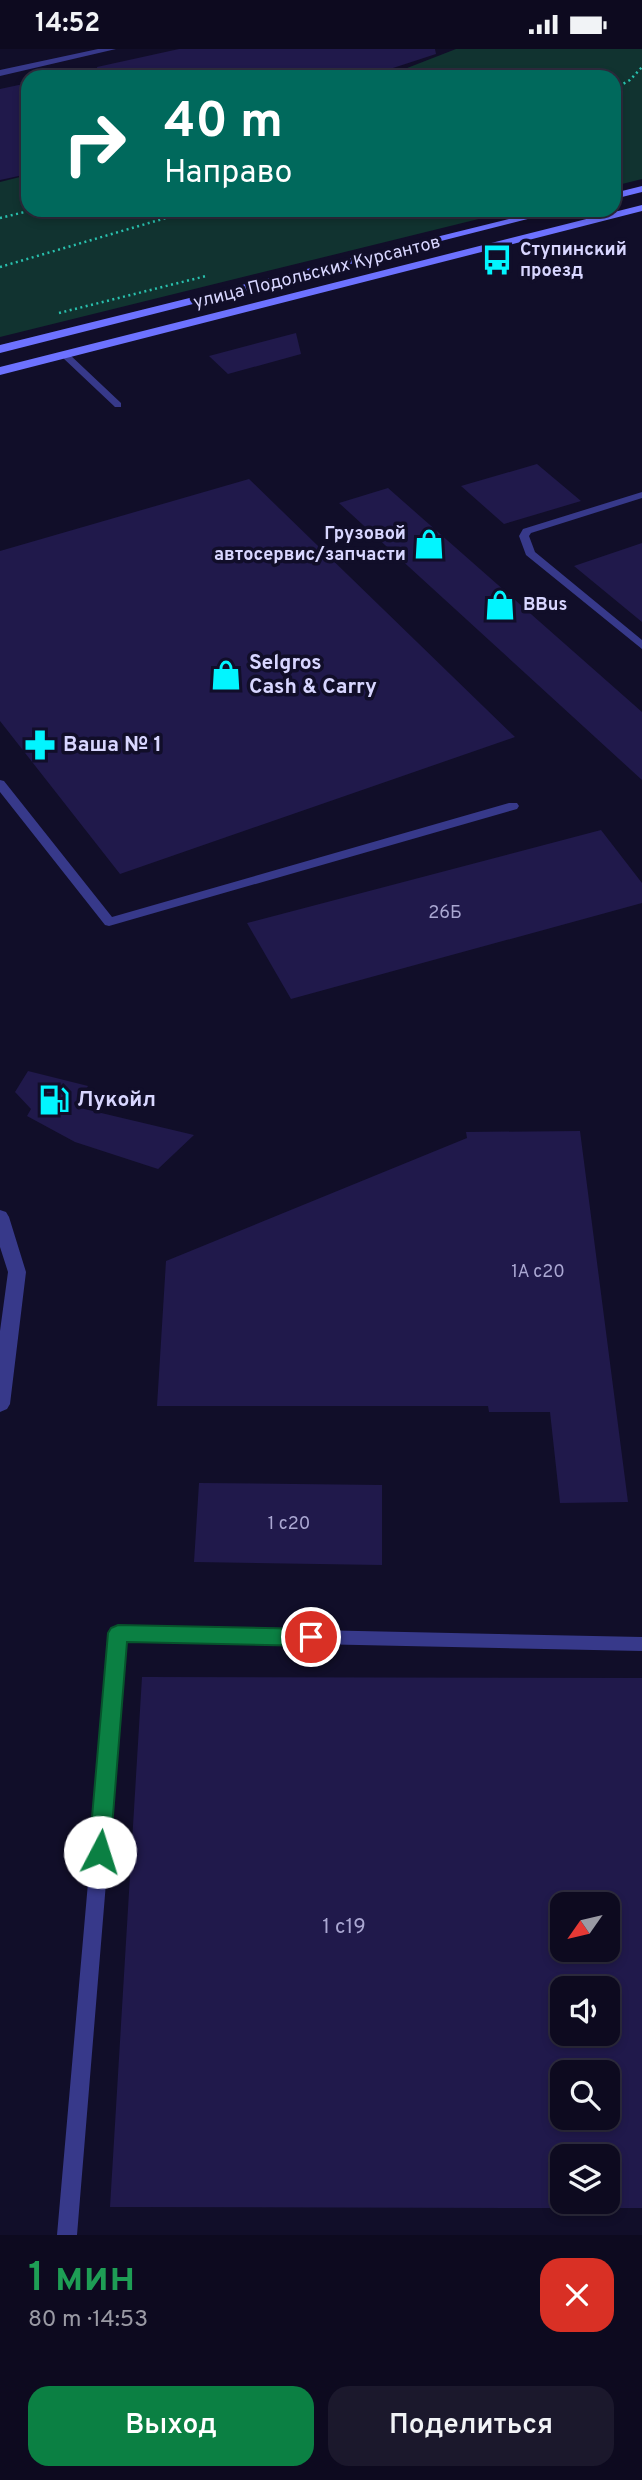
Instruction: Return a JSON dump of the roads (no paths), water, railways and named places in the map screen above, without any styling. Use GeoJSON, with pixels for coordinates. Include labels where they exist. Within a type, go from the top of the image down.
{"type":"FeatureCollection","features":[{"type":"Feature","properties":{"kind":"main road"},"geometry":{"type":"LineString","coordinates":[[621,194],[642,189]]}},
{"type":"Feature","properties":{"kind":"main road","name":"улица Подольских Курсантов"},"geometry":{"type":"LineString","coordinates":[[621,213],[642,208]]}},
{"type":"Feature","properties":{"kind":"main road","name":"улица Подольских Курсантов"},"geometry":{"type":"LineString","coordinates":[[0,349],[530,217]]}},
{"type":"Feature","properties":{"kind":"main road","name":"улица Подольских Курсантов"},"geometry":{"type":"LineString","coordinates":[[0,372],[607,217]]}},
{"type":"Feature","properties":{"kind":"street"},"geometry":{"type":"LineString","coordinates":[[0,73],[111,49]]}},
{"type":"Feature","properties":{"kind":"street"},"geometry":{"type":"LineString","coordinates":[[0,1217],[17,1272],[0,1404]]}},
{"type":"Feature","properties":{"kind":"lane"},"geometry":{"type":"LineString","coordinates":[[65,355],[118,405]]}},
{"type":"Feature","properties":{"kind":"lane"},"geometry":{"type":"LineString","coordinates":[[642,495],[527,531],[524,536],[530,553],[642,646]]}},
{"type":"Feature","properties":{"kind":"lane"},"geometry":{"type":"LineString","coordinates":[[0,784],[109,922],[513,806]]}},
{"type":"Feature","properties":{"kind":"lane"},"geometry":{"type":"LineString","coordinates":[[67,2235],[118,1633],[642,1644]]}},
{"type":"Feature","properties":{"kind":"place","name":"Ступинский проезд"},"geometry":{"type":"Point","coordinates":[497,260]}},
{"type":"Feature","properties":{"kind":"place","name":"Грузовой автосервис/запчасти"},"geometry":{"type":"Point","coordinates":[429,544]}},
{"type":"Feature","properties":{"kind":"place","name":"BBus"},"geometry":{"type":"Point","coordinates":[500,605]}},
{"type":"Feature","properties":{"kind":"place","name":"Selgros Cash & Carry"},"geometry":{"type":"Point","coordinates":[226,675]}},
{"type":"Feature","properties":{"kind":"place","name":"Ваша № 1"},"geometry":{"type":"Point","coordinates":[40,745]}},
{"type":"Feature","properties":{"kind":"place","name":"Лукойл"},"geometry":{"type":"Point","coordinates":[54,1100]}}]}
